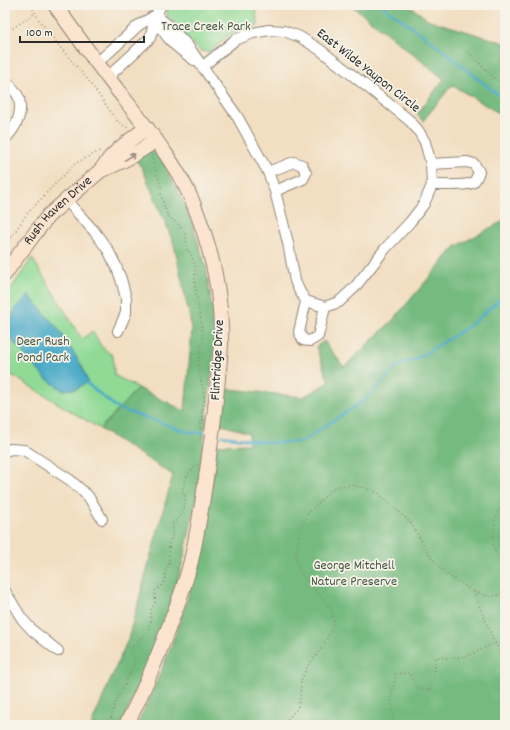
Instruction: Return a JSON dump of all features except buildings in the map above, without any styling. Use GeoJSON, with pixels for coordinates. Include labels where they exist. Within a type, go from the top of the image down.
{"type":"FeatureCollection","features":[{"type":"Feature","properties":{"kind":"street","name":"Flintridge Drive"},"geometry":{"type":"LineString","coordinates":[[55,5],[108,77],[137,130],[152,143],[183,181],[201,223],[217,284],[221,327],[221,349],[205,492],[191,562],[163,642],[126,725]]}},
{"type":"Feature","properties":{"kind":"street"},"geometry":{"type":"LineString","coordinates":[[108,77],[150,38],[156,15],[161,5]]}},
{"type":"Feature","properties":{"kind":"street"},"geometry":{"type":"LineString","coordinates":[[97,63],[139,25],[156,15]]}},
{"type":"Feature","properties":{"kind":"street"},"geometry":{"type":"LineString","coordinates":[[156,15],[188,46],[237,116],[268,172],[275,191],[288,243],[295,281],[306,301],[325,307],[339,302],[355,287],[385,249],[410,222],[424,204],[432,185],[472,183],[476,179],[479,172],[474,164],[467,162],[431,164]]}},
{"type":"Feature","properties":{"kind":"street"},"geometry":{"type":"LineString","coordinates":[[153,26],[162,29],[166,37],[202,67]]}},
{"type":"Feature","properties":{"kind":"street","name":"East Wilde Yaupon Circle"},"geometry":{"type":"LineString","coordinates":[[202,67],[235,40],[253,33],[269,30],[284,31],[300,37],[319,49],[410,120],[425,142],[431,164],[432,185]]}},
{"type":"Feature","properties":{"kind":"street"},"geometry":{"type":"LineString","coordinates":[[5,80],[12,87],[19,98],[20,111],[18,120],[13,130],[5,139]]}},
{"type":"Feature","properties":{"kind":"street","name":"Rush Haven Drive"},"geometry":{"type":"LineString","coordinates":[[5,274],[48,216],[101,170],[110,158],[137,130]]}},
{"type":"Feature","properties":{"kind":"street","name":"Rush Haven Drive"},"geometry":{"type":"LineString","coordinates":[[101,170],[126,160],[152,143]]}},
{"type":"Feature","properties":{"kind":"street"},"geometry":{"type":"LineString","coordinates":[[268,172],[294,162],[302,164],[306,173],[303,179],[275,191]]}},
{"type":"Feature","properties":{"kind":"street"},"geometry":{"type":"LineString","coordinates":[[66,200],[108,250],[116,266],[126,298],[126,313],[118,331]]}},
{"type":"Feature","properties":{"kind":"street"},"geometry":{"type":"LineString","coordinates":[[306,301],[299,332],[303,340],[310,341],[318,336],[325,307]]}},
{"type":"Feature","properties":{"kind":"street"},"geometry":{"type":"LineString","coordinates":[[5,451],[11,449],[24,450],[70,480],[88,496],[102,519]]}},
{"type":"Feature","properties":{"kind":"street"},"geometry":{"type":"LineString","coordinates":[[5,591],[22,619],[33,631],[58,651]]}},
{"type":"Feature","properties":{"kind":"path"},"geometry":{"type":"LineString","coordinates":[[31,5],[39,20],[88,80],[118,122],[137,130]]}},
{"type":"Feature","properties":{"kind":"path"},"geometry":{"type":"LineString","coordinates":[[5,26],[13,28],[35,13]]}},
{"type":"Feature","properties":{"kind":"path"},"geometry":{"type":"LineString","coordinates":[[468,52],[494,79],[505,85]]}},
{"type":"Feature","properties":{"kind":"path"},"geometry":{"type":"LineString","coordinates":[[124,132],[137,130]]}},
{"type":"Feature","properties":{"kind":"path"},"geometry":{"type":"LineString","coordinates":[[152,143],[151,150],[153,161],[161,186],[161,195],[168,216],[178,224],[186,235],[187,251],[190,252],[195,265],[194,287],[203,340],[198,361],[204,400],[201,422]]}},
{"type":"Feature","properties":{"kind":"path"},"geometry":{"type":"LineString","coordinates":[[5,248],[26,214],[70,168],[76,163],[105,148]]}},
{"type":"Feature","properties":{"kind":"path"},"geometry":{"type":"LineString","coordinates":[[107,725],[112,716],[114,706],[135,662],[129,648],[135,645],[147,633],[151,621],[151,610],[155,603],[156,591],[165,580],[165,572],[169,564],[169,544],[172,537],[173,524],[178,520],[185,505],[185,496],[182,490],[186,476],[198,463]]}},
{"type":"Feature","properties":{"kind":"path"},"geometry":{"type":"LineString","coordinates":[[282,725],[297,709],[300,699],[301,680],[307,667],[322,648],[334,622],[331,609],[302,575],[297,564],[296,553],[301,528],[308,514],[330,491],[338,486],[351,485],[378,493],[410,523],[432,559],[446,574],[473,591],[490,597],[498,595],[505,589]]}},
{"type":"Feature","properties":{"kind":"path"},"geometry":{"type":"LineString","coordinates":[[505,503],[499,509],[496,518],[493,541],[494,550],[505,571]]}},
{"type":"Feature","properties":{"kind":"path"},"geometry":{"type":"LineString","coordinates":[[473,591],[495,644],[505,657]]}},
{"type":"Feature","properties":{"kind":"path"},"geometry":{"type":"LineString","coordinates":[[391,725],[394,719],[392,697],[396,674],[409,673],[417,688],[429,691],[434,680],[436,657],[448,658],[467,656],[505,639]]}},
{"type":"Feature","properties":{"kind":"green space","name":"Trace Creek Park"},"geometry":{"type":"Polygon","coordinates":[[[170,5],[255,5],[258,25],[229,35],[209,52],[200,51],[168,18],[167,10],[170,5]]]}},
{"type":"Feature","properties":{"kind":"green space"},"geometry":{"type":"Polygon","coordinates":[[[351,5],[408,5],[429,20],[505,43],[505,117],[452,85],[423,121],[417,114],[444,79],[351,5]]]}},
{"type":"Feature","properties":{"kind":"green space"},"geometry":{"type":"Polygon","coordinates":[[[153,150],[159,154],[181,197],[192,223],[206,267],[213,315],[214,354],[196,501],[184,557],[168,614],[151,658],[121,725],[91,725],[128,639],[173,475],[100,429],[138,388],[185,411],[192,329],[174,244],[142,168],[135,159],[153,150]]]}},
{"type":"Feature","properties":{"kind":"green space","name":"George Mitchell Nature Preserve"},"geometry":{"type":"Polygon","coordinates":[[[505,220],[505,725],[137,725],[156,684],[187,600],[205,529],[217,445],[249,444],[249,433],[219,424],[222,399],[230,389],[303,397],[329,382],[316,347],[324,341],[344,367],[393,320],[455,247],[505,220]]]}},
{"type":"Feature","properties":{"kind":"green space","name":"Deer Rush Pond Park"},"geometry":{"type":"Polygon","coordinates":[[[32,258],[82,339],[93,331],[101,346],[113,356],[114,375],[138,388],[100,429],[5,371],[5,298],[32,258]]]}},
{"type":"Feature","properties":{"kind":"water"},"geometry":{"type":"Polygon","coordinates":[[[29,295],[59,330],[82,366],[88,382],[76,389],[62,390],[44,377],[11,339],[7,327],[16,308],[29,295]]]}},
{"type":"Feature","properties":{"kind":"waterway"},"geometry":{"type":"LineString","coordinates":[[381,5],[426,37],[505,99]]}},
{"type":"Feature","properties":{"kind":"waterway"},"geometry":{"type":"LineString","coordinates":[[222,436],[273,443],[302,442],[365,400],[396,367],[420,357],[471,325],[505,295]]}},
{"type":"Feature","properties":{"kind":"waterway"},"geometry":{"type":"LineString","coordinates":[[84,381],[117,408],[188,432],[204,433]]}}]}
